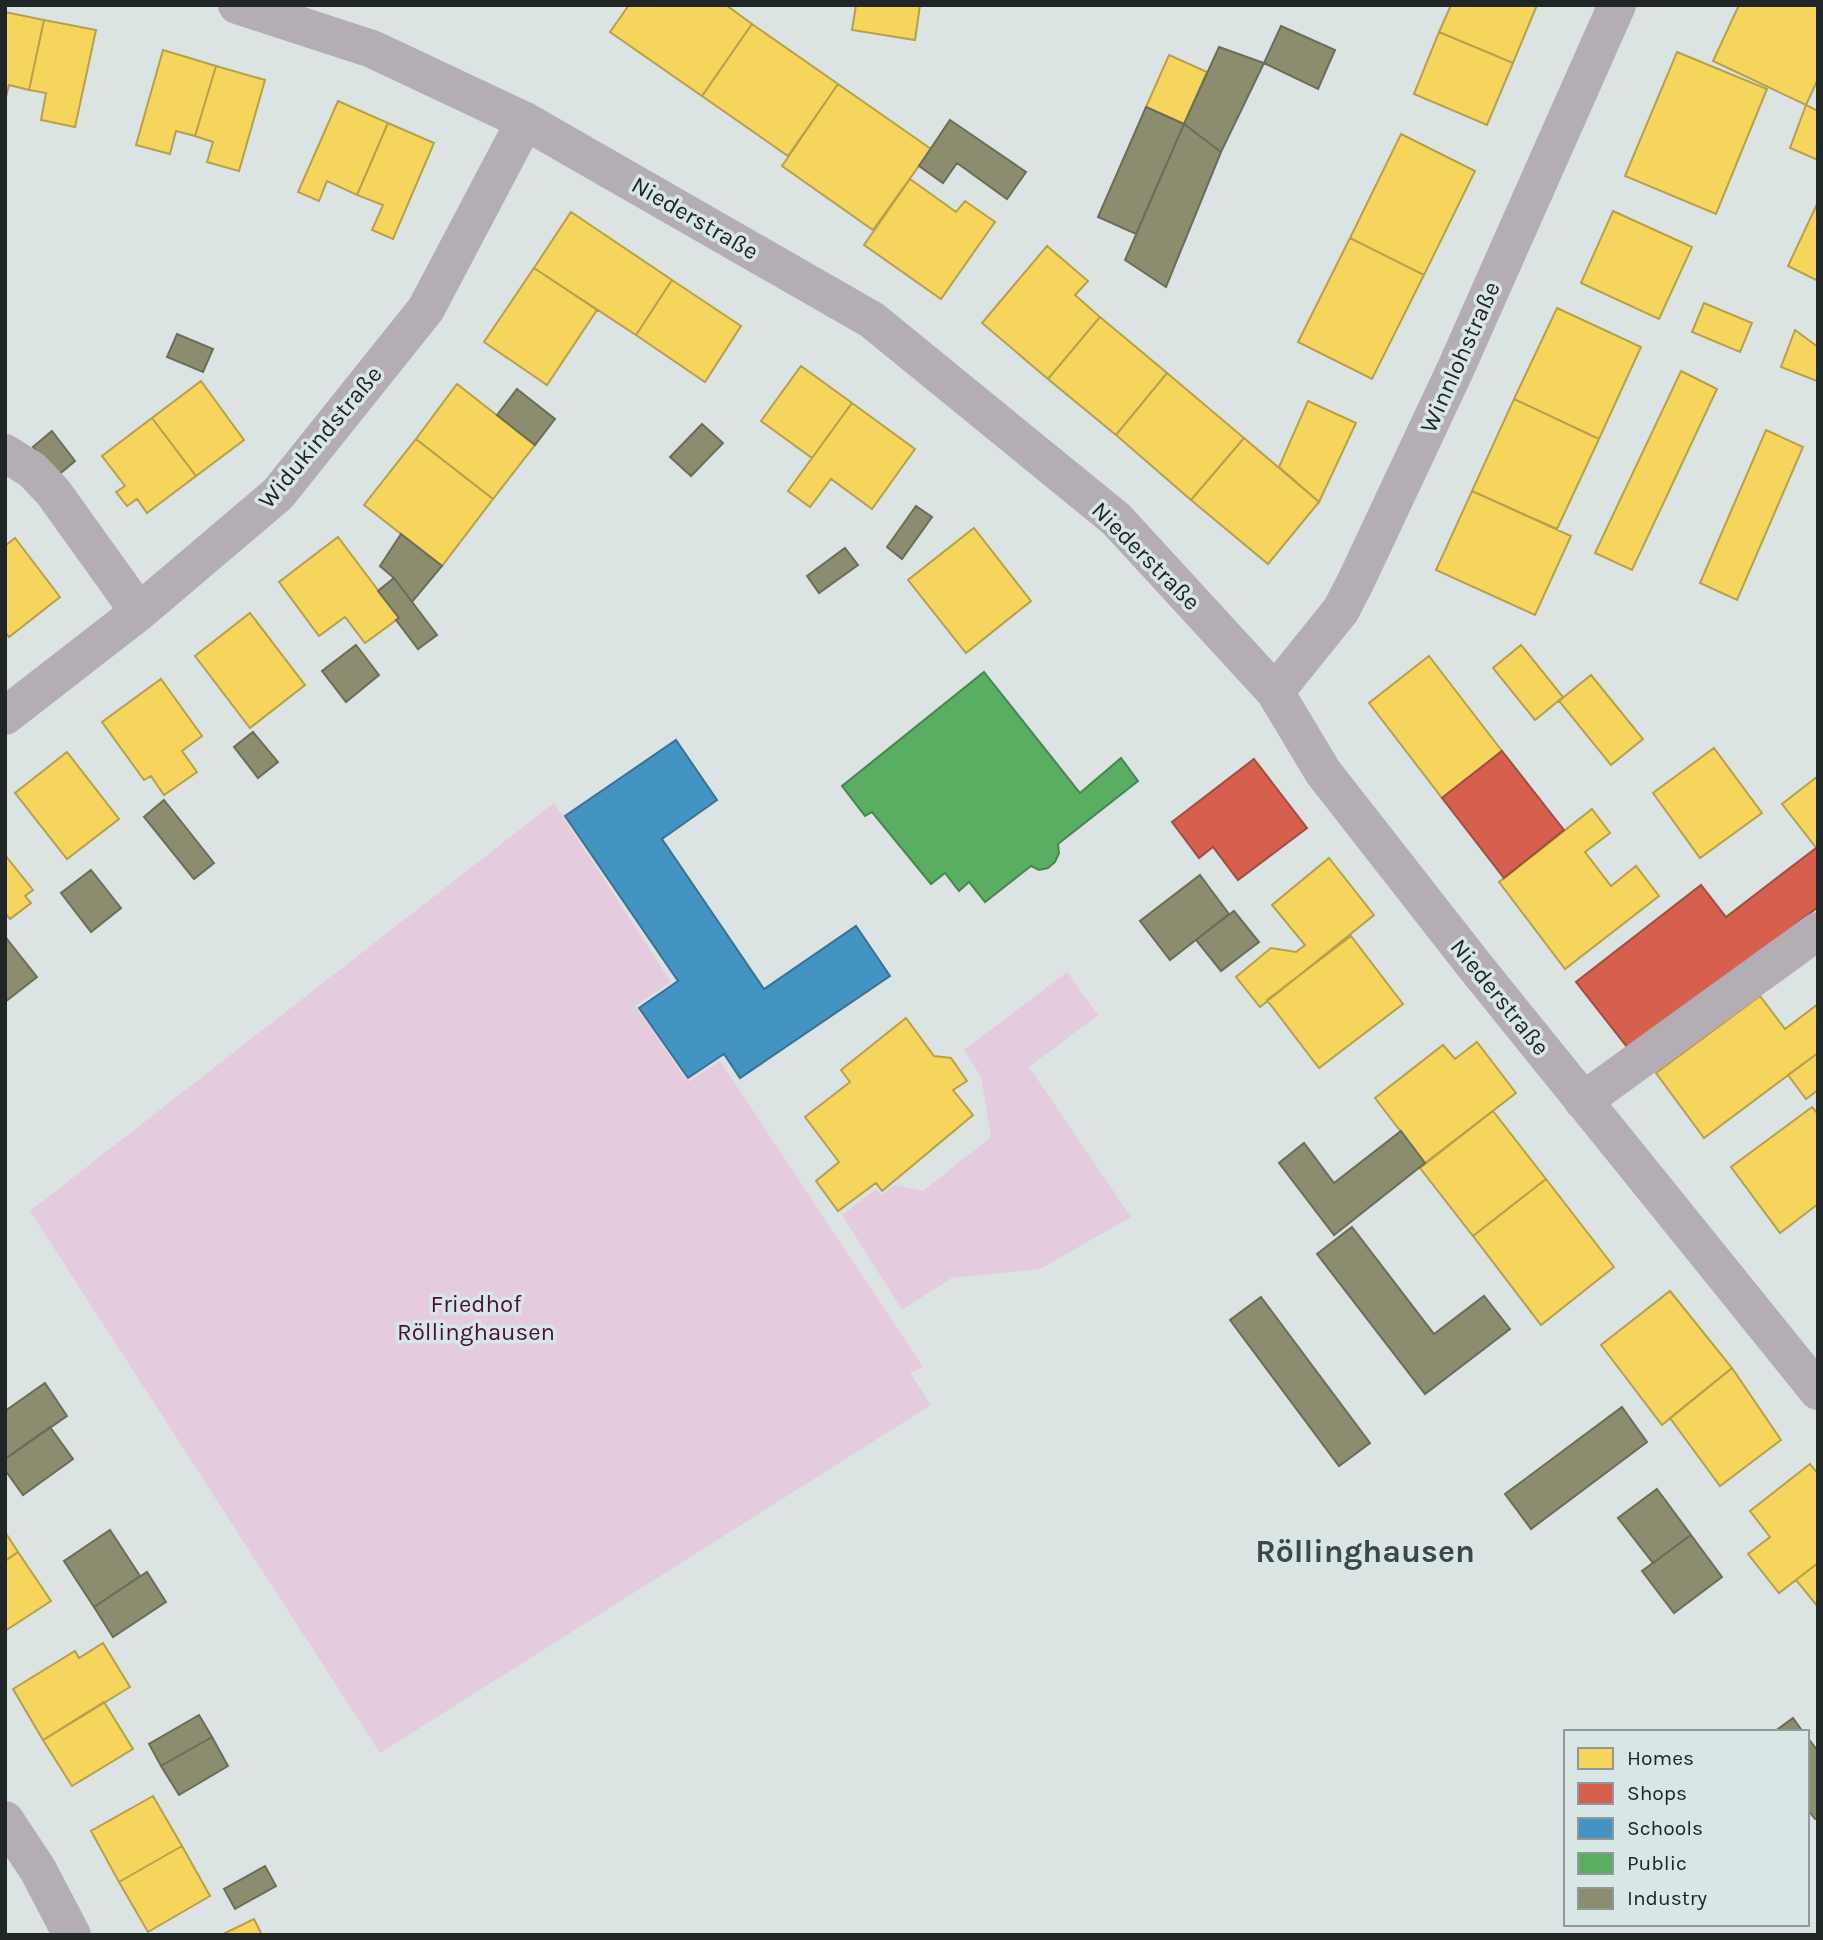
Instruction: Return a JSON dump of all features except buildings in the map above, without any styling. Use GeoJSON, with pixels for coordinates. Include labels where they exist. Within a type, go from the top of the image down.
{"type":"FeatureCollection","features":[{"type":"Feature","properties":{"kind":"street","name":"Niederstraße"},"geometry":{"type":"LineString","coordinates":[[237,5],[372,49],[525,121],[872,320],[1116,519],[1276,692],[1323,772],[1583,1101],[1818,1391]]}},
{"type":"Feature","properties":{"kind":"street","name":"Winnlohstraße"},"geometry":{"type":"LineString","coordinates":[[1276,692],[1341,610],[1356,581],[1451,378],[1617,5]]}},
{"type":"Feature","properties":{"kind":"street","name":"Widukindstraße"},"geometry":{"type":"LineString","coordinates":[[5,716],[139,612],[278,494],[426,309],[525,121]]}},
{"type":"Feature","properties":{"kind":"street"},"geometry":{"type":"LineString","coordinates":[[5,453],[32,470],[53,492],[139,612]]}},
{"type":"Feature","properties":{"kind":"street"},"geometry":{"type":"LineString","coordinates":[[1583,1101],[1818,931]]}},
{"type":"Feature","properties":{"kind":"street"},"geometry":{"type":"LineString","coordinates":[[5,1820],[38,1870],[72,1935]]}},
{"type":"Feature","properties":{"kind":"green space","name":"Friedhof Röllinghausen"},"geometry":{"type":"Polygon","coordinates":[[[554,803],[671,982],[635,1006],[688,1082],[720,1061],[923,1367],[910,1373],[931,1405],[380,1753],[30,1211],[554,803]]]}},
{"type":"Feature","properties":{"kind":"green space"},"geometry":{"type":"Polygon","coordinates":[[[1067,972],[1098,1015],[1029,1067],[1131,1217],[1040,1269],[952,1278],[902,1310],[842,1215],[876,1189],[882,1195],[895,1185],[923,1191],[991,1137],[981,1077],[964,1050],[1067,972]]]}},
{"type":"Feature","properties":{"kind":"district","name":"Röllinghausen"},"geometry":{"type":"Point","coordinates":[1365,1551]}}]}
